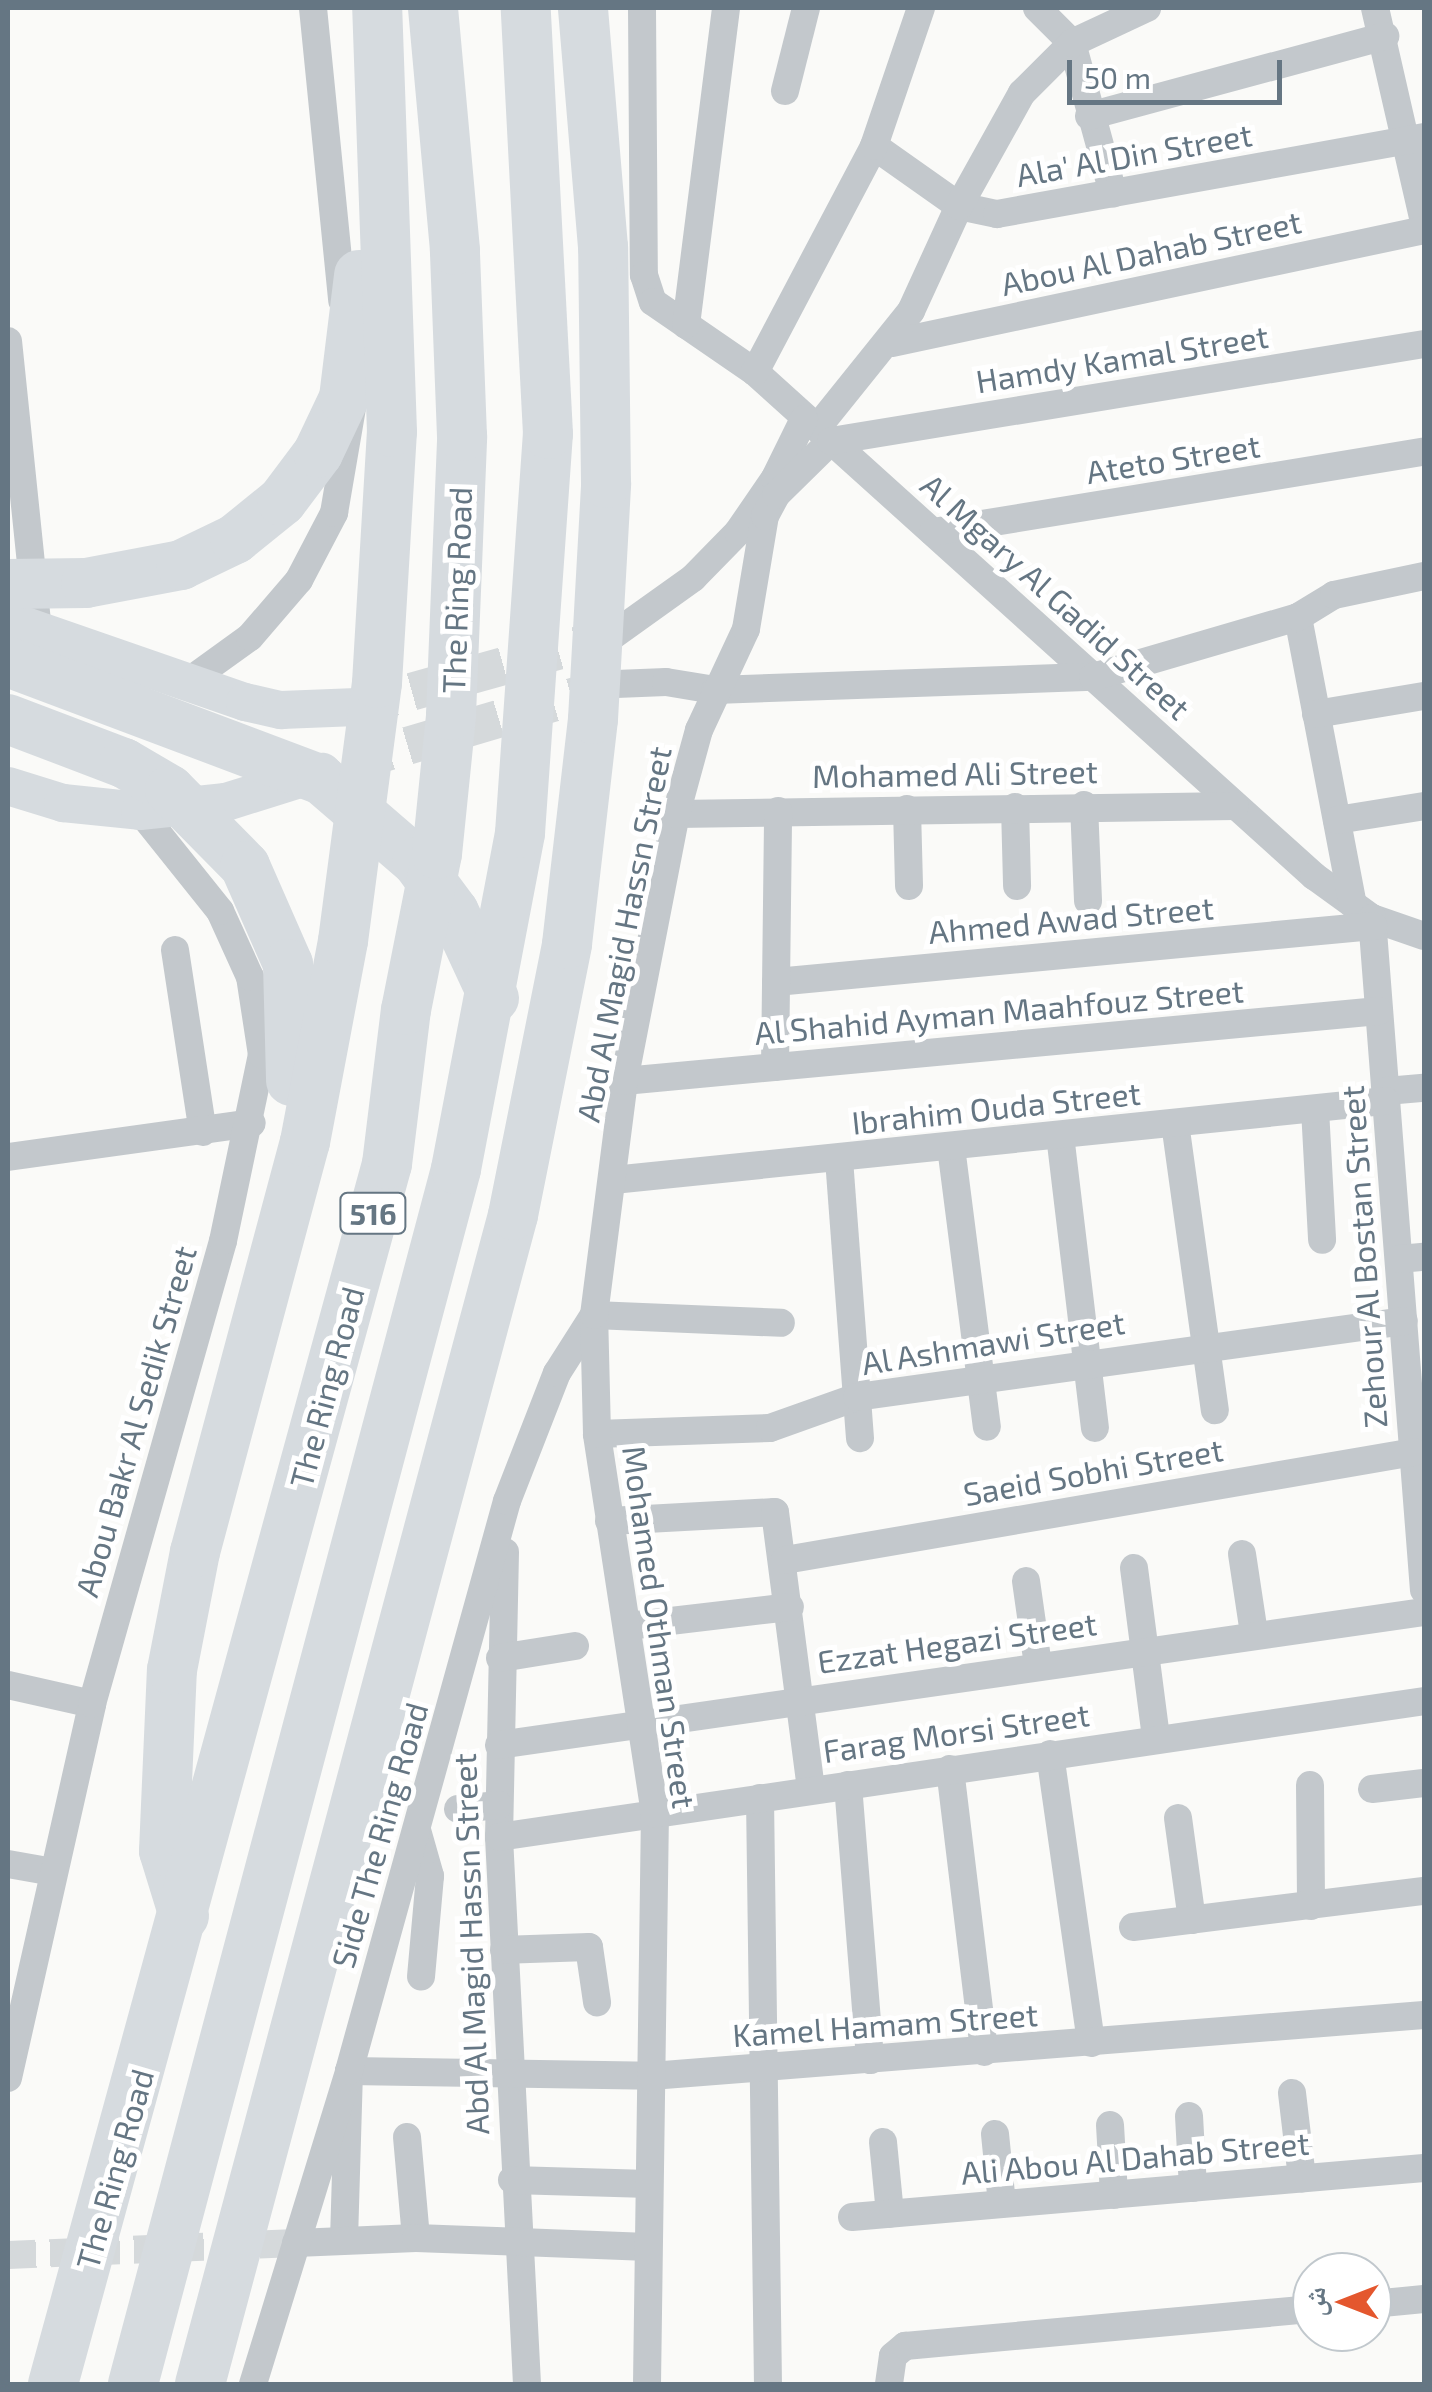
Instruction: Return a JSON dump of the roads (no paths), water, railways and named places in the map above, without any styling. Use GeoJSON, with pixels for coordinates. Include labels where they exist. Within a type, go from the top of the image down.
{"type":"FeatureCollection","features":[{"type":"Feature","properties":{"kind":"highway","name":"The Ring Road"},"geometry":{"type":"LineString","coordinates":[[53,2384],[185,1917],[387,1164],[406,1010],[437,854],[456,628],[462,436],[455,250],[433,8]]}},
{"type":"Feature","properties":{"kind":"highway","name":"516"},"geometry":{"type":"LineString","coordinates":[[133,2384],[456,1170],[517,852],[548,434],[526,8]]}},
{"type":"Feature","properties":{"kind":"highway"},"geometry":{"type":"LineString","coordinates":[[200,2384],[513,1214],[566,944],[601,601],[607,365],[583,8]]}},
{"type":"Feature","properties":{"kind":"highway"},"geometry":{"type":"LineString","coordinates":[[185,1917],[164,1851],[172,1670],[195,1552],[273,1273],[328,1025],[377,683],[392,432],[377,23]]}},
{"type":"Feature","properties":{"kind":"highway"},"geometry":{"type":"LineString","coordinates":[[8,584],[86,584],[180,565],[235,539],[282,501],[318,453],[344,398],[361,251],[377,23]]}},
{"type":"Feature","properties":{"kind":"highway"},"geometry":{"type":"LineString","coordinates":[[18,637],[322,780],[417,862],[484,968],[504,1027],[519,1152],[513,1214]]}},
{"type":"Feature","properties":{"kind":"highway"},"geometry":{"type":"LineString","coordinates":[[8,719],[124,764],[170,790],[222,838],[271,913],[288,964],[294,1017],[273,1273]]}},
{"type":"Feature","properties":{"kind":"street"},"geometry":{"type":"LineString","coordinates":[[189,681],[250,637],[299,580],[334,513],[351,439],[352,364],[328,202],[313,8]]}},
{"type":"Feature","properties":{"kind":"street","name":"Al Mgary Al Gadid Street"},"geometry":{"type":"LineString","coordinates":[[642,8],[648,295],[755,372],[1236,806],[1366,916],[1424,936]]}},
{"type":"Feature","properties":{"kind":"street"},"geometry":{"type":"LineString","coordinates":[[686,326],[726,8]]}},
{"type":"Feature","properties":{"kind":"street"},"geometry":{"type":"LineString","coordinates":[[785,91],[806,8]]}},
{"type":"Feature","properties":{"kind":"street"},"geometry":{"type":"LineString","coordinates":[[755,372],[874,146],[921,8]]}},
{"type":"Feature","properties":{"kind":"street"},"geometry":{"type":"LineString","coordinates":[[1037,8],[1072,43],[1113,193]]}},
{"type":"Feature","properties":{"kind":"street"},"geometry":{"type":"LineString","coordinates":[[612,636],[693,578],[738,532],[775,478],[892,343],[959,206],[1022,93],[1072,43],[1147,8]]}},
{"type":"Feature","properties":{"kind":"street"},"geometry":{"type":"LineString","coordinates":[[1374,8],[1417,138],[1424,222]]}},
{"type":"Feature","properties":{"kind":"street"},"geometry":{"type":"LineString","coordinates":[[1089,116],[1385,36]]}},
{"type":"Feature","properties":{"kind":"street","name":"Ala' Al Din Street"},"geometry":{"type":"LineString","coordinates":[[874,146],[959,206],[997,214],[1417,138]]}},
{"type":"Feature","properties":{"kind":"street","name":"Abou Al Dahab Street"},"geometry":{"type":"LineString","coordinates":[[892,343],[1424,230]]}},
{"type":"Feature","properties":{"kind":"street"},"geometry":{"type":"LineString","coordinates":[[8,341],[18,637],[189,681],[281,710],[357,708]]}},
{"type":"Feature","properties":{"kind":"street","name":"Hamdy Kamal Street"},"geometry":{"type":"LineString","coordinates":[[818,429],[1424,344]]}},
{"type":"Feature","properties":{"kind":"street","name":"Abd Al Magid Hassn Street"},"geometry":{"type":"LineString","coordinates":[[613,1180],[624,1081],[676,814],[715,690],[746,629],[765,516],[818,429]]}},
{"type":"Feature","properties":{"kind":"street","name":"Ateto Street"},"geometry":{"type":"LineString","coordinates":[[933,532],[1424,452]]}},
{"type":"Feature","properties":{"kind":"street"},"geometry":{"type":"LineString","coordinates":[[616,684],[666,682],[715,690],[1093,677],[1298,616],[1334,596],[1424,576]]}},
{"type":"Feature","properties":{"kind":"street","name":"Zehour Al Bostan Street"},"geometry":{"type":"LineString","coordinates":[[1298,616],[1337,820],[1366,916],[1386,1096],[1412,1258],[1404,1321],[1416,1359],[1424,1590]]}},
{"type":"Feature","properties":{"kind":"street"},"geometry":{"type":"LineString","coordinates":[[1316,714],[1424,696]]}},
{"type":"Feature","properties":{"kind":"street"},"geometry":{"type":"LineString","coordinates":[[8,786],[63,803],[140,811],[226,802],[353,762]]}},
{"type":"Feature","properties":{"kind":"street"},"geometry":{"type":"LineString","coordinates":[[1084,805],[1088,901]]}},
{"type":"Feature","properties":{"kind":"street","name":"Mohamed Ali Street"},"geometry":{"type":"LineString","coordinates":[[676,814],[1084,805],[1236,806]]}},
{"type":"Feature","properties":{"kind":"street"},"geometry":{"type":"LineString","coordinates":[[1337,820],[1424,806]]}},
{"type":"Feature","properties":{"kind":"street"},"geometry":{"type":"LineString","coordinates":[[1015,807],[1017,886]]}},
{"type":"Feature","properties":{"kind":"street"},"geometry":{"type":"LineString","coordinates":[[907,809],[909,886]]}},
{"type":"Feature","properties":{"kind":"street","name":"Abou Bakr Al Sedik Street"},"geometry":{"type":"LineString","coordinates":[[8,2078],[92,1704],[252,1123],[262,1054],[250,977],[220,910],[140,811]]}},
{"type":"Feature","properties":{"kind":"street"},"geometry":{"type":"LineString","coordinates":[[775,1067],[778,812]]}},
{"type":"Feature","properties":{"kind":"street","name":"Ahmed Awad Street"},"geometry":{"type":"LineString","coordinates":[[776,982],[1366,916]]}},
{"type":"Feature","properties":{"kind":"street"},"geometry":{"type":"LineString","coordinates":[[175,950],[202,1132]]}},
{"type":"Feature","properties":{"kind":"street","name":"Al Shahid Ayman Maahfouz Street"},"geometry":{"type":"LineString","coordinates":[[624,1081],[1379,1012]]}},
{"type":"Feature","properties":{"kind":"street","name":"Ibrahim Ouda Street"},"geometry":{"type":"LineString","coordinates":[[613,1180],[1315,1109],[1424,1088]]}},
{"type":"Feature","properties":{"kind":"street"},"geometry":{"type":"LineString","coordinates":[[1315,1109],[1322,1240]]}},
{"type":"Feature","properties":{"kind":"street"},"geometry":{"type":"LineString","coordinates":[[1175,1122],[1215,1410]]}},
{"type":"Feature","properties":{"kind":"street"},"geometry":{"type":"LineString","coordinates":[[8,1156],[252,1123]]}},
{"type":"Feature","properties":{"kind":"street"},"geometry":{"type":"LineString","coordinates":[[1060,1135],[1095,1428]]}},
{"type":"Feature","properties":{"kind":"street"},"geometry":{"type":"LineString","coordinates":[[950,1146],[987,1426]]}},
{"type":"Feature","properties":{"kind":"street"},"geometry":{"type":"LineString","coordinates":[[839,1158],[860,1438]]}},
{"type":"Feature","properties":{"kind":"street","name":"Mohamed Othman Street"},"geometry":{"type":"LineString","coordinates":[[613,1180],[594,1314],[597,1434],[655,1814],[647,2384]]}},
{"type":"Feature","properties":{"kind":"street"},"geometry":{"type":"LineString","coordinates":[[594,1314],[781,1323]]}},
{"type":"Feature","properties":{"kind":"street","name":"Side The Ring Road"},"geometry":{"type":"LineString","coordinates":[[253,2384],[349,2072],[507,1501],[530,1431],[594,1314]]}},
{"type":"Feature","properties":{"kind":"street","name":"Al Ashmawi Street"},"geometry":{"type":"LineString","coordinates":[[597,1434],[770,1428],[857,1397],[1206,1345],[1404,1321]]}},
{"type":"Feature","properties":{"kind":"street","name":"Saeid Sobhi Street"},"geometry":{"type":"LineString","coordinates":[[785,1560],[1418,1464]]}},
{"type":"Feature","properties":{"kind":"street","name":"Abd Al Magid Hassn Street"},"geometry":{"type":"LineString","coordinates":[[507,1501],[500,1658],[499,1837],[512,2180],[527,2384]]}},
{"type":"Feature","properties":{"kind":"street"},"geometry":{"type":"LineString","coordinates":[[609,1521],[764,1510],[780,1521],[811,1788]]}},
{"type":"Feature","properties":{"kind":"street"},"geometry":{"type":"LineString","coordinates":[[1242,1554],[1254,1634]]}},
{"type":"Feature","properties":{"kind":"street"},"geometry":{"type":"LineString","coordinates":[[1134,1568],[1156,1738]]}},
{"type":"Feature","properties":{"kind":"street"},"geometry":{"type":"LineString","coordinates":[[1026,1581],[1038,1666]]}},
{"type":"Feature","properties":{"kind":"street"},"geometry":{"type":"LineString","coordinates":[[628,1626],[790,1607]]}},
{"type":"Feature","properties":{"kind":"street","name":"Ezzat Hegazi Street"},"geometry":{"type":"LineString","coordinates":[[499,1745],[1424,1612]]}},
{"type":"Feature","properties":{"kind":"street"},"geometry":{"type":"LineString","coordinates":[[500,1658],[575,1646]]}},
{"type":"Feature","properties":{"kind":"street"},"geometry":{"type":"LineString","coordinates":[[8,1685],[92,1704]]}},
{"type":"Feature","properties":{"kind":"street","name":"Farag Morsi Street"},"geometry":{"type":"LineString","coordinates":[[499,1837],[811,1788],[1424,1702]]}},
{"type":"Feature","properties":{"kind":"street"},"geometry":{"type":"LineString","coordinates":[[1050,1754],[1090,2043]]}},
{"type":"Feature","properties":{"kind":"street"},"geometry":{"type":"LineString","coordinates":[[950,1769],[984,2052]]}},
{"type":"Feature","properties":{"kind":"street"},"geometry":{"type":"LineString","coordinates":[[1372,1788],[1424,1783]]}},
{"type":"Feature","properties":{"kind":"street"},"geometry":{"type":"LineString","coordinates":[[848,1785],[870,2060]]}},
{"type":"Feature","properties":{"kind":"street"},"geometry":{"type":"LineString","coordinates":[[1310,1785],[1311,1906]]}},
{"type":"Feature","properties":{"kind":"street"},"geometry":{"type":"LineString","coordinates":[[760,1798],[768,2384]]}},
{"type":"Feature","properties":{"kind":"street"},"geometry":{"type":"LineString","coordinates":[[458,1809],[499,1805]]}},
{"type":"Feature","properties":{"kind":"street"},"geometry":{"type":"LineString","coordinates":[[1178,1818],[1192,1920]]}},
{"type":"Feature","properties":{"kind":"street"},"geometry":{"type":"LineString","coordinates":[[418,1830],[430,1876],[421,1977]]}},
{"type":"Feature","properties":{"kind":"street"},"geometry":{"type":"LineString","coordinates":[[8,1864],[54,1872]]}},
{"type":"Feature","properties":{"kind":"street"},"geometry":{"type":"LineString","coordinates":[[1133,1927],[1424,1891]]}},
{"type":"Feature","properties":{"kind":"street"},"geometry":{"type":"LineString","coordinates":[[504,1950],[589,1946],[596,2002]]}},
{"type":"Feature","properties":{"kind":"street","name":"Kamel Hamam Street"},"geometry":{"type":"LineString","coordinates":[[349,2072],[509,2078],[651,2076],[1424,2015]]}},
{"type":"Feature","properties":{"kind":"street"},"geometry":{"type":"LineString","coordinates":[[344,2240],[349,2072]]}},
{"type":"Feature","properties":{"kind":"street"},"geometry":{"type":"LineString","coordinates":[[1292,2092],[1302,2178]]}},
{"type":"Feature","properties":{"kind":"street"},"geometry":{"type":"LineString","coordinates":[[1189,2116],[1192,2188]]}},
{"type":"Feature","properties":{"kind":"street"},"geometry":{"type":"LineString","coordinates":[[1110,2124],[1114,2195]]}},
{"type":"Feature","properties":{"kind":"street"},"geometry":{"type":"LineString","coordinates":[[995,2134],[1002,2204]]}},
{"type":"Feature","properties":{"kind":"street"},"geometry":{"type":"LineString","coordinates":[[408,2136],[416,2238]]}},
{"type":"Feature","properties":{"kind":"street"},"geometry":{"type":"LineString","coordinates":[[883,2142],[890,2214]]}},
{"type":"Feature","properties":{"kind":"street","name":"Ali Abou Al Dahab Street"},"geometry":{"type":"LineString","coordinates":[[852,2218],[1424,2168]]}},
{"type":"Feature","properties":{"kind":"street"},"geometry":{"type":"LineString","coordinates":[[512,2180],[649,2184]]}},
{"type":"Feature","properties":{"kind":"street"},"geometry":{"type":"LineString","coordinates":[[296,2243],[416,2238],[648,2247]]}},
{"type":"Feature","properties":{"kind":"street"},"geometry":{"type":"LineString","coordinates":[[1392,2302],[1424,2299]]}},
{"type":"Feature","properties":{"kind":"street"},"geometry":{"type":"LineString","coordinates":[[890,2384],[893,2356],[905,2346],[1292,2311]]}},
{"type":"Feature","properties":{"kind":"tunnel"},"geometry":{"type":"LineString","coordinates":[[357,707],[612,636]]}},
{"type":"Feature","properties":{"kind":"tunnel"},"geometry":{"type":"LineString","coordinates":[[353,762],[616,684]]}},
{"type":"Feature","properties":{"kind":"tunnel"},"geometry":{"type":"LineString","coordinates":[[8,2255],[296,2243]]}}]}
